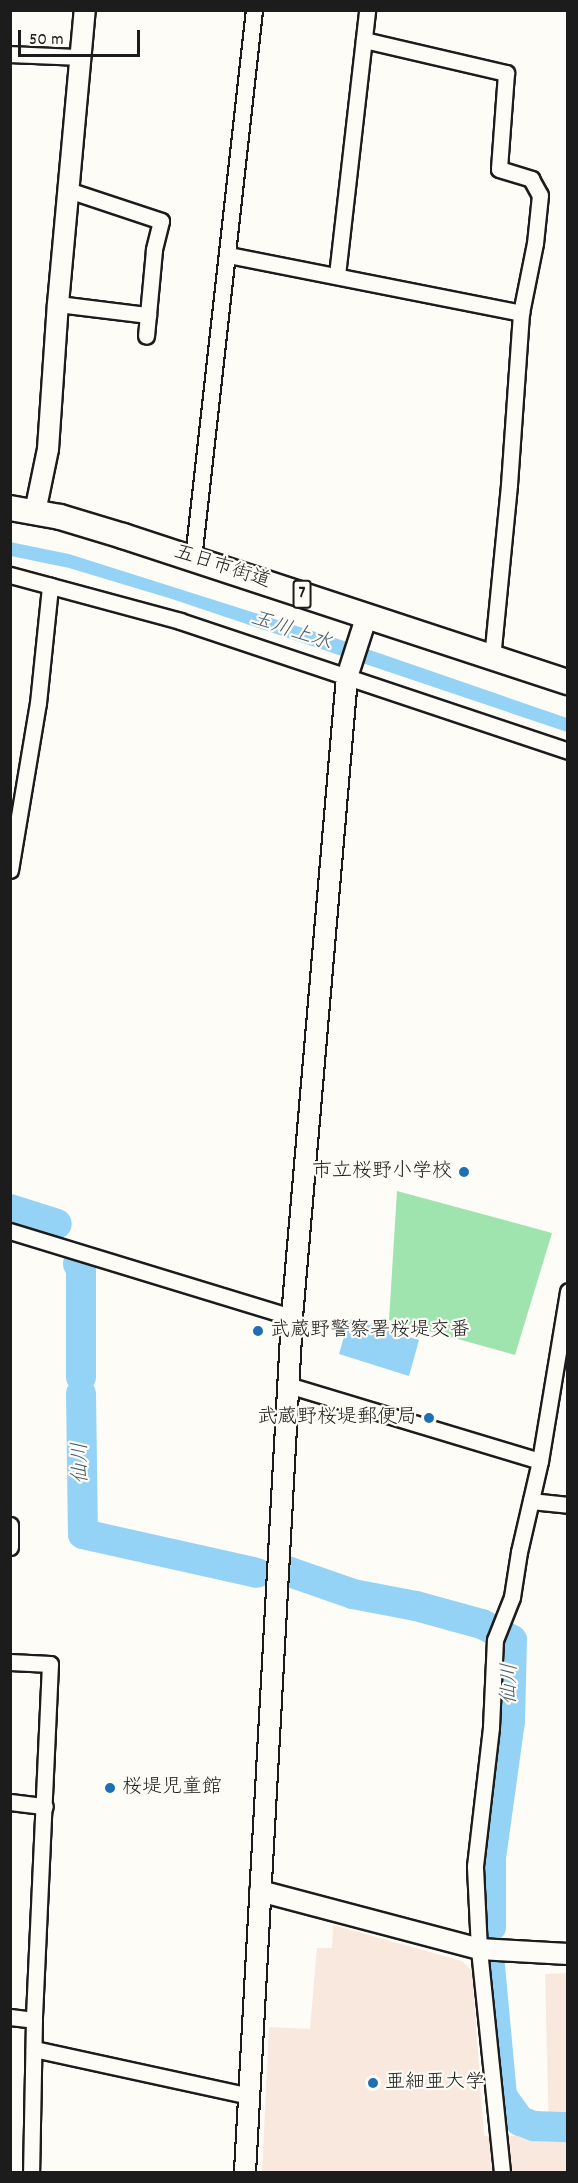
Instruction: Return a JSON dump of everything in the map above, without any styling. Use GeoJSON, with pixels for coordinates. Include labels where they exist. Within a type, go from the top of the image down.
{"type":"FeatureCollection","features":[{"type":"Feature","properties":{"kind":"main road","name":"五日市街道"},"geometry":{"type":"LineString","coordinates":[[10,508],[60,517],[193,559],[364,624],[492,657],[567,682]]}},
{"type":"Feature","properties":{"kind":"street"},"geometry":{"type":"LineString","coordinates":[[35,512],[48,449],[58,304],[84,10]]}},
{"type":"Feature","properties":{"kind":"street"},"geometry":{"type":"LineString","coordinates":[[193,559],[229,255],[254,10]]}},
{"type":"Feature","properties":{"kind":"street"},"geometry":{"type":"LineString","coordinates":[[337,275],[367,10]]}},
{"type":"Feature","properties":{"kind":"street"},"geometry":{"type":"LineString","coordinates":[[364,40],[506,73],[499,169],[531,179],[540,195],[535,243],[521,313],[509,485],[492,657]]}},
{"type":"Feature","properties":{"kind":"street"},"geometry":{"type":"LineString","coordinates":[[10,54],[80,57]]}},
{"type":"Feature","properties":{"kind":"street"},"geometry":{"type":"LineString","coordinates":[[68,190],[161,221],[154,250],[146,336]]}},
{"type":"Feature","properties":{"kind":"street"},"geometry":{"type":"LineString","coordinates":[[229,255],[521,313]]}},
{"type":"Feature","properties":{"kind":"street"},"geometry":{"type":"LineString","coordinates":[[58,304],[148,315]]}},
{"type":"Feature","properties":{"kind":"street"},"geometry":{"type":"LineString","coordinates":[[10,575],[180,621],[347,674],[567,752]]}},
{"type":"Feature","properties":{"kind":"street"},"geometry":{"type":"LineString","coordinates":[[10,870],[38,703],[50,586]]}},
{"type":"Feature","properties":{"kind":"street"},"geometry":{"type":"LineString","coordinates":[[245,2172],[292,1317],[347,674],[364,624]]}},
{"type":"Feature","properties":{"kind":"street"},"geometry":{"type":"LineString","coordinates":[[10,1231],[292,1317]]}},
{"type":"Feature","properties":{"kind":"street"},"geometry":{"type":"LineString","coordinates":[[502,2172],[479,1949],[475,1866],[490,1727],[495,1640],[505,1620],[540,1461],[567,1291]]}},
{"type":"Feature","properties":{"kind":"street"},"geometry":{"type":"LineString","coordinates":[[288,1384],[540,1461]]}},
{"type":"Feature","properties":{"kind":"street"},"geometry":{"type":"LineString","coordinates":[[531,1501],[567,1505]]}},
{"type":"Feature","properties":{"kind":"street"},"geometry":{"type":"LineString","coordinates":[[10,1525],[10,1547]]}},
{"type":"Feature","properties":{"kind":"street"},"geometry":{"type":"LineString","coordinates":[[10,1662],[50,1664],[34,2020],[31,2172]]}},
{"type":"Feature","properties":{"kind":"street"},"geometry":{"type":"LineString","coordinates":[[10,1802],[45,1806]]}},
{"type":"Feature","properties":{"kind":"street"},"geometry":{"type":"LineString","coordinates":[[260,1891],[479,1949],[567,1954]]}},
{"type":"Feature","properties":{"kind":"street"},"geometry":{"type":"LineString","coordinates":[[10,2017],[34,2020]]}},
{"type":"Feature","properties":{"kind":"street"},"geometry":{"type":"LineString","coordinates":[[34,2049],[250,2096]]}},
{"type":"Feature","properties":{"kind":"shaded area","name":"亜細亜大学"},"geometry":{"type":"Polygon","coordinates":[[[333,1925],[462,1961],[472,1971],[484,2136],[549,2136],[545,1974],[567,1973],[567,2172],[262,2172],[269,2027],[310,2029],[317,1948],[332,1948],[333,1925]]]}},
{"type":"Feature","properties":{"kind":"green space"},"geometry":{"type":"Polygon","coordinates":[[[397,1191],[552,1233],[515,1355],[389,1320],[397,1191]]]}},
{"type":"Feature","properties":{"kind":"water","name":"玉川上水"},"geometry":{"type":"Polygon","coordinates":[[[10,542],[69,554],[341,640],[567,718],[567,732],[172,599],[69,568],[11,556],[10,542]]]}},
{"type":"Feature","properties":{"kind":"water"},"geometry":{"type":"Polygon","coordinates":[[[349,1319],[419,1340],[409,1376],[339,1354],[349,1319]]]}},
{"type":"Feature","properties":{"kind":"waterway","name":"仙川"},"geometry":{"type":"LineString","coordinates":[[10,1209],[57,1224]]}},
{"type":"Feature","properties":{"kind":"waterway","name":"仙川"},"geometry":{"type":"LineString","coordinates":[[78,1264],[81,1269],[81,1377]]}},
{"type":"Feature","properties":{"kind":"waterway","name":"仙川"},"geometry":{"type":"LineString","coordinates":[[81,1394],[83,1534],[257,1573]]}},
{"type":"Feature","properties":{"kind":"waterway","name":"仙川"},"geometry":{"type":"LineString","coordinates":[[287,1571],[353,1594],[416,1606],[482,1624],[512,1640],[510,1721],[491,1858],[491,1927]]}},
{"type":"Feature","properties":{"kind":"waterway","name":"仙川"},"geometry":{"type":"LineString","coordinates":[[490,1966],[502,2096],[520,2121],[534,2126],[568,2127]]}},
{"type":"Feature","properties":{"kind":"place","name":"市立桜野小学校"},"geometry":{"type":"Point","coordinates":[464,1172]}},
{"type":"Feature","properties":{"kind":"place","name":"武蔵野警察署桜堤交番"},"geometry":{"type":"Point","coordinates":[258,1331]}},
{"type":"Feature","properties":{"kind":"place","name":"武蔵野桜堤郵便局"},"geometry":{"type":"Point","coordinates":[429,1418]}},
{"type":"Feature","properties":{"kind":"place","name":"桜堤児童館"},"geometry":{"type":"Point","coordinates":[110,1788]}},
{"type":"Feature","properties":{"kind":"place","name":"亜細亜大学"},"geometry":{"type":"Point","coordinates":[373,2083]}}]}
